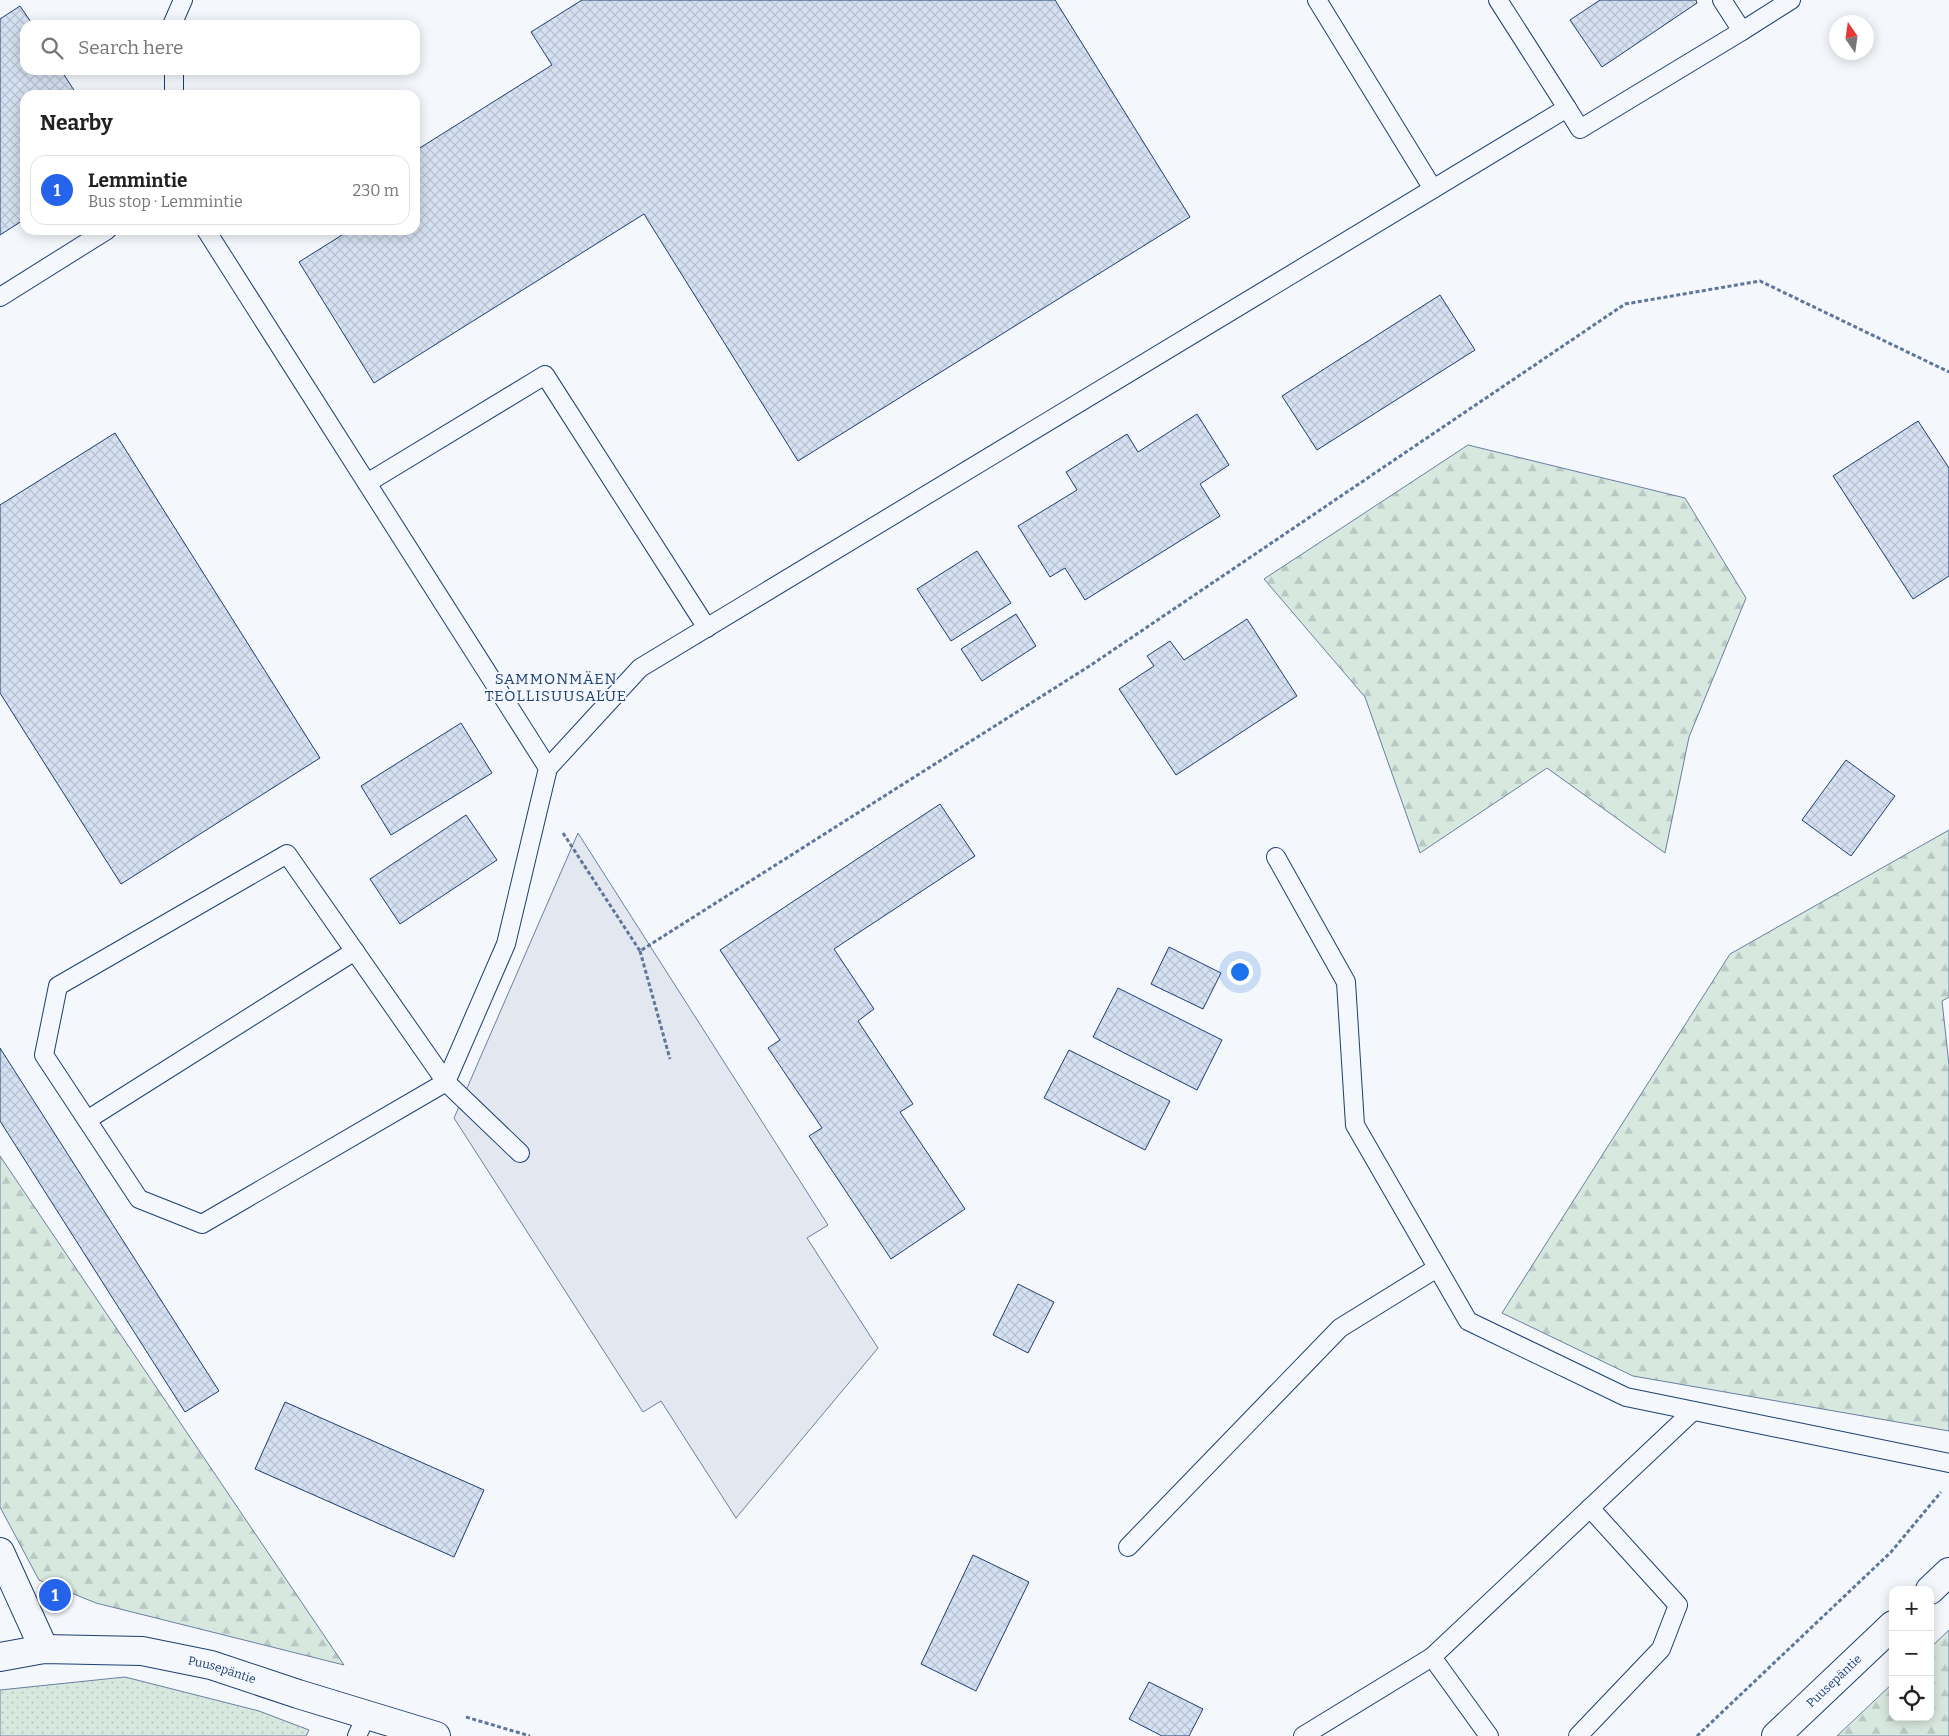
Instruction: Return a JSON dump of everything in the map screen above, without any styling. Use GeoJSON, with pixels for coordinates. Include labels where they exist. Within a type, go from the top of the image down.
{"type":"FeatureCollection","features":[{"type":"Feature","properties":{"kind":"street"},"geometry":{"type":"LineString","coordinates":[[0,1552],[44,1649]]}},
{"type":"Feature","properties":{"kind":"street"},"geometry":{"type":"LineString","coordinates":[[1934,1586],[1949,1572]]}},
{"type":"Feature","properties":{"kind":"street","name":"Puusepäntie"},"geometry":{"type":"LineString","coordinates":[[1776,1736],[1889,1629]]}},
{"type":"Feature","properties":{"kind":"street","name":"Puusepäntie"},"geometry":{"type":"LineString","coordinates":[[0,1657],[44,1649],[142,1651],[202,1663],[362,1725],[436,1736]]}},
{"type":"Feature","properties":{"kind":"lane"},"geometry":{"type":"LineString","coordinates":[[174,20],[183,0]]}},
{"type":"Feature","properties":{"kind":"lane"},"geometry":{"type":"LineString","coordinates":[[1317,0],[1433,189]]}},
{"type":"Feature","properties":{"kind":"lane"},"geometry":{"type":"LineString","coordinates":[[1498,0],[1580,129],[1791,0]]}},
{"type":"Feature","properties":{"kind":"lane"},"geometry":{"type":"LineString","coordinates":[[1722,0],[1742,31]]}},
{"type":"Feature","properties":{"kind":"lane"},"geometry":{"type":"LineString","coordinates":[[174,75],[174,90]]}},
{"type":"Feature","properties":{"kind":"lane"},"geometry":{"type":"LineString","coordinates":[[520,1152],[446,1082],[286,854],[58,986],[44,1055],[139,1199],[202,1224],[446,1082],[506,944],[548,768],[640,668],[1566,108]]}},
{"type":"Feature","properties":{"kind":"lane"},"geometry":{"type":"LineString","coordinates":[[0,297],[99,235]]}},
{"type":"Feature","properties":{"kind":"lane"},"geometry":{"type":"LineString","coordinates":[[209,235],[548,768]]}},
{"type":"Feature","properties":{"kind":"lane"},"geometry":{"type":"LineString","coordinates":[[367,483],[545,375],[707,628]]}},
{"type":"Feature","properties":{"kind":"lane"},"geometry":{"type":"LineString","coordinates":[[1276,857],[1346,982],[1354,1125],[1468,1321],[1626,1397],[1949,1463]]}},
{"type":"Feature","properties":{"kind":"lane"},"geometry":{"type":"LineString","coordinates":[[87,1120],[355,951]]}},
{"type":"Feature","properties":{"kind":"lane"},"geometry":{"type":"LineString","coordinates":[[1128,1547],[1340,1328],[1437,1268]]}},
{"type":"Feature","properties":{"kind":"lane"},"geometry":{"type":"LineString","coordinates":[[1303,1736],[1432,1658],[1693,1411]]}},
{"type":"Feature","properties":{"kind":"lane"},"geometry":{"type":"LineString","coordinates":[[1578,1736],[1661,1649],[1678,1605],[1590,1508]]}},
{"type":"Feature","properties":{"kind":"lane"},"geometry":{"type":"LineString","coordinates":[[1432,1658],[1489,1736]]}},
{"type":"Feature","properties":{"kind":"path"},"geometry":{"type":"LineString","coordinates":[[640,952],[1091,665],[1625,304],[1760,281],[1949,372]]}},
{"type":"Feature","properties":{"kind":"path"},"geometry":{"type":"LineString","coordinates":[[540,798],[640,952],[670,1059]]}},
{"type":"Feature","properties":{"kind":"path"},"geometry":{"type":"LineString","coordinates":[[1697,1736],[1891,1552],[1943,1489]]}},
{"type":"Feature","properties":{"kind":"green space"},"geometry":{"type":"Polygon","coordinates":[[[1468,445],[1685,498],[1746,598],[1689,737],[1665,853],[1547,768],[1420,853],[1365,697],[1264,579],[1468,445]]]}},
{"type":"Feature","properties":{"kind":"green space"},"geometry":{"type":"Polygon","coordinates":[[[1949,830],[1949,997],[1942,1001],[1949,1065],[1949,1431],[1633,1376],[1502,1313],[1730,954],[1949,830]]]}},
{"type":"Feature","properties":{"kind":"green space"},"geometry":{"type":"Polygon","coordinates":[[[0,1156],[344,1665],[96,1603],[39,1580],[0,1507],[0,1156]]]}},
{"type":"Feature","properties":{"kind":"green space"},"geometry":{"type":"Polygon","coordinates":[[[1949,1630],[1949,1736],[1837,1736],[1889,1687],[1889,1721],[1934,1721],[1934,1644],[1949,1630]]]}},
{"type":"Feature","properties":{"kind":"green space"},"geometry":{"type":"Polygon","coordinates":[[[125,1677],[259,1711],[309,1730],[306,1736],[0,1736],[0,1690],[125,1677]]]}},
{"type":"Feature","properties":{"kind":"shaded area"},"geometry":{"type":"Polygon","coordinates":[[[578,833],[828,1225],[807,1238],[878,1348],[736,1518],[661,1401],[643,1412],[454,1118],[578,833]]]}},
{"type":"Feature","properties":{"kind":"building"},"geometry":{"type":"Polygon","coordinates":[[[582,0],[1055,0],[1190,217],[798,461],[644,214],[374,383],[299,262],[342,235],[420,235],[420,148],[552,65],[531,32],[582,0]]]}},
{"type":"Feature","properties":{"kind":"building"},"geometry":{"type":"Polygon","coordinates":[[[1600,0],[1696,0],[1697,3],[1602,67],[1570,20],[1600,0]]]}},
{"type":"Feature","properties":{"kind":"building"},"geometry":{"type":"Polygon","coordinates":[[[20,6],[30,20],[20,20],[20,75],[64,75],[74,90],[20,90],[20,222],[0,235],[0,19],[20,6]]]}},
{"type":"Feature","properties":{"kind":"building"},"geometry":{"type":"Polygon","coordinates":[[[1440,295],[1475,350],[1317,450],[1282,396],[1440,295]]]}},
{"type":"Feature","properties":{"kind":"building"},"geometry":{"type":"Polygon","coordinates":[[[1197,414],[1229,465],[1200,484],[1220,516],[1085,600],[1065,568],[1050,577],[1018,526],[1077,490],[1066,472],[1127,434],[1138,452],[1197,414]]]}},
{"type":"Feature","properties":{"kind":"building"},"geometry":{"type":"Polygon","coordinates":[[[1918,421],[1949,468],[1949,576],[1913,599],[1833,476],[1918,421]]]}},
{"type":"Feature","properties":{"kind":"building"},"geometry":{"type":"Polygon","coordinates":[[[115,433],[320,758],[121,884],[0,693],[0,505],[115,433]]]}},
{"type":"Feature","properties":{"kind":"building"},"geometry":{"type":"Polygon","coordinates":[[[977,551],[1011,603],[951,641],[917,589],[977,551]]]}},
{"type":"Feature","properties":{"kind":"building"},"geometry":{"type":"Polygon","coordinates":[[[1016,614],[1036,646],[982,681],[961,649],[1016,614]]]}},
{"type":"Feature","properties":{"kind":"building"},"geometry":{"type":"Polygon","coordinates":[[[1247,619],[1297,696],[1176,775],[1119,689],[1154,666],[1147,656],[1170,641],[1184,660],[1247,619]]]}},
{"type":"Feature","properties":{"kind":"building"},"geometry":{"type":"Polygon","coordinates":[[[461,723],[492,773],[391,835],[361,786],[461,723]]]}},
{"type":"Feature","properties":{"kind":"building"},"geometry":{"type":"Polygon","coordinates":[[[1846,760],[1895,796],[1851,856],[1802,820],[1846,760]]]}},
{"type":"Feature","properties":{"kind":"building"},"geometry":{"type":"Polygon","coordinates":[[[940,804],[975,856],[834,949],[874,1009],[858,1021],[913,1104],[900,1112],[965,1209],[891,1259],[809,1136],[822,1128],[768,1048],[780,1040],[720,950],[940,804]]]}},
{"type":"Feature","properties":{"kind":"building"},"geometry":{"type":"Polygon","coordinates":[[[466,815],[497,860],[400,924],[370,879],[466,815]]]}},
{"type":"Feature","properties":{"kind":"building"},"geometry":{"type":"Polygon","coordinates":[[[1169,947],[1221,973],[1203,1009],[1151,984],[1169,947]]]}},
{"type":"Feature","properties":{"kind":"building"},"geometry":{"type":"Polygon","coordinates":[[[1118,988],[1222,1040],[1197,1090],[1093,1037],[1118,988]]]}},
{"type":"Feature","properties":{"kind":"building"},"geometry":{"type":"Polygon","coordinates":[[[0,1048],[219,1391],[185,1412],[0,1121],[0,1048]]]}},
{"type":"Feature","properties":{"kind":"building"},"geometry":{"type":"Polygon","coordinates":[[[1069,1050],[1170,1101],[1145,1150],[1044,1098],[1069,1050]]]}},
{"type":"Feature","properties":{"kind":"building"},"geometry":{"type":"Polygon","coordinates":[[[1018,1284],[1054,1302],[1028,1353],[993,1335],[1018,1284]]]}},
{"type":"Feature","properties":{"kind":"building"},"geometry":{"type":"Polygon","coordinates":[[[285,1402],[484,1490],[454,1557],[255,1469],[285,1402]]]}},
{"type":"Feature","properties":{"kind":"building"},"geometry":{"type":"Polygon","coordinates":[[[973,1555],[1029,1582],[976,1691],[921,1664],[973,1555]]]}},
{"type":"Feature","properties":{"kind":"building"},"geometry":{"type":"Polygon","coordinates":[[[1149,1682],[1203,1709],[1189,1736],[1162,1736],[1129,1719],[1149,1682]]]}},
{"type":"Feature","properties":{"kind":"place","name":"Lemmintie"},"geometry":{"type":"Point","coordinates":[55,1595]}},
{"type":"Feature","properties":{"kind":"district","name":"SAMMONMÄEN TEOLLISUUSALUE"},"geometry":{"type":"Point","coordinates":[556,688]}}]}
